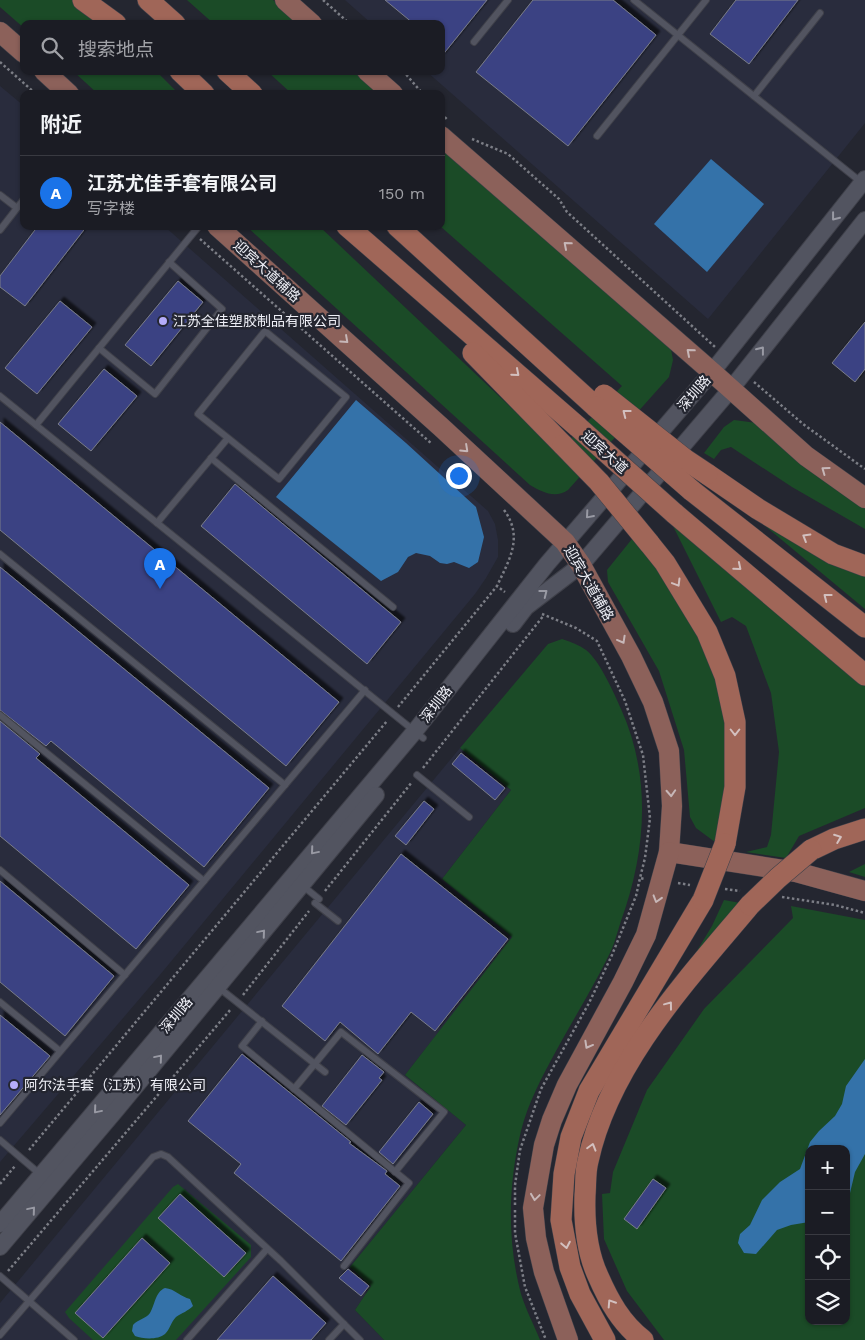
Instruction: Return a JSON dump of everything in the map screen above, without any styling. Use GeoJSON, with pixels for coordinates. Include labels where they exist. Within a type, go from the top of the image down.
{"type":"FeatureCollection","features":[{"type":"Feature","properties":{"kind":"highway"},"geometry":{"type":"LineString","coordinates":[[83,0],[110,20]]}},
{"type":"Feature","properties":{"kind":"highway"},"geometry":{"type":"LineString","coordinates":[[100,0],[122,20]]}},
{"type":"Feature","properties":{"kind":"highway"},"geometry":{"type":"LineString","coordinates":[[149,0],[171,20]]}},
{"type":"Feature","properties":{"kind":"highway"},"geometry":{"type":"LineString","coordinates":[[184,75],[200,90]]}},
{"type":"Feature","properties":{"kind":"highway"},"geometry":{"type":"LineString","coordinates":[[231,75],[248,90]]}},
{"type":"Feature","properties":{"kind":"highway","name":"迎宾大道"},"geometry":{"type":"LineString","coordinates":[[351,230],[578,427],[674,514],[865,675]]}},
{"type":"Feature","properties":{"kind":"highway","name":"迎宾大道"},"geometry":{"type":"LineString","coordinates":[[401,230],[600,401],[691,490],[865,627]]}},
{"type":"Feature","properties":{"kind":"highway"},"geometry":{"type":"LineString","coordinates":[[368,246],[599,482],[665,563],[707,632],[725,676],[735,722],[735,787],[724,844],[703,900],[589,1091],[572,1137],[564,1174],[561,1220],[570,1267],[580,1294],[605,1340]]}},
{"type":"Feature","properties":{"kind":"highway"},"geometry":{"type":"LineString","coordinates":[[600,401],[758,509],[833,554],[865,566]]}},
{"type":"Feature","properties":{"kind":"highway"},"geometry":{"type":"LineString","coordinates":[[643,1340],[633,1332],[609,1301],[590,1258],[584,1218],[587,1162],[597,1128],[615,1088],[646,1035],[700,964],[750,905],[811,850],[834,839],[865,829]]}},
{"type":"Feature","properties":{"kind":"main road"},"geometry":{"type":"LineString","coordinates":[[285,0],[308,20]]}},
{"type":"Feature","properties":{"kind":"main road"},"geometry":{"type":"LineString","coordinates":[[0,32],[20,50]]}},
{"type":"Feature","properties":{"kind":"main road"},"geometry":{"type":"LineString","coordinates":[[48,75],[65,90]]}},
{"type":"Feature","properties":{"kind":"main road"},"geometry":{"type":"LineString","coordinates":[[372,75],[388,90]]}},
{"type":"Feature","properties":{"kind":"main road"},"geometry":{"type":"LineString","coordinates":[[446,129],[806,456],[865,498]]}},
{"type":"Feature","properties":{"kind":"main road","name":"迎宾大道辅路"},"geometry":{"type":"LineString","coordinates":[[221,230],[441,427],[565,542],[631,656],[653,702],[669,751],[672,806],[670,852],[646,935],[623,982],[567,1085],[552,1120],[544,1145],[533,1208],[536,1238],[544,1272],[568,1340]]}},
{"type":"Feature","properties":{"kind":"main road"},"geometry":{"type":"LineString","coordinates":[[670,852],[796,872],[865,891]]}},
{"type":"Feature","properties":{"kind":"street","name":"深圳路"},"geometry":{"type":"LineString","coordinates":[[419,734],[516,601],[712,372],[864,181]]}},
{"type":"Feature","properties":{"kind":"street","name":"深圳路"},"geometry":{"type":"LineString","coordinates":[[0,1247],[47,1180],[419,734],[526,607],[580,565],[731,389],[865,220]]}},
{"type":"Feature","properties":{"kind":"street","name":"深圳路"},"geometry":{"type":"LineString","coordinates":[[0,1224],[47,1180]]}},
{"type":"Feature","properties":{"kind":"lane"},"geometry":{"type":"LineString","coordinates":[[474,42],[508,0]]}},
{"type":"Feature","properties":{"kind":"lane"},"geometry":{"type":"LineString","coordinates":[[634,0],[864,181]]}},
{"type":"Feature","properties":{"kind":"lane"},"geometry":{"type":"LineString","coordinates":[[597,136],[706,0]]}},
{"type":"Feature","properties":{"kind":"lane"},"geometry":{"type":"LineString","coordinates":[[754,96],[820,13]]}},
{"type":"Feature","properties":{"kind":"lane"},"geometry":{"type":"LineString","coordinates":[[0,195],[17,208]]}},
{"type":"Feature","properties":{"kind":"lane"},"geometry":{"type":"LineString","coordinates":[[0,230],[20,204]]}},
{"type":"Feature","properties":{"kind":"lane"},"geometry":{"type":"LineString","coordinates":[[36,425],[196,230]]}},
{"type":"Feature","properties":{"kind":"lane"},"geometry":{"type":"LineString","coordinates":[[99,348],[155,394],[222,309],[170,262]]}},
{"type":"Feature","properties":{"kind":"lane"},"geometry":{"type":"LineString","coordinates":[[265,330],[346,396],[279,479],[228,438],[198,414],[265,330]]}},
{"type":"Feature","properties":{"kind":"lane"},"geometry":{"type":"LineString","coordinates":[[1,399],[36,425],[419,734]]}},
{"type":"Feature","properties":{"kind":"lane"},"geometry":{"type":"LineString","coordinates":[[157,523],[228,438]]}},
{"type":"Feature","properties":{"kind":"lane"},"geometry":{"type":"LineString","coordinates":[[211,458],[393,607]]}},
{"type":"Feature","properties":{"kind":"lane"},"geometry":{"type":"LineString","coordinates":[[0,554],[285,785]]}},
{"type":"Feature","properties":{"kind":"lane"},"geometry":{"type":"LineString","coordinates":[[0,1123],[365,690]]}},
{"type":"Feature","properties":{"kind":"lane"},"geometry":{"type":"LineString","coordinates":[[0,714],[204,882]]}},
{"type":"Feature","properties":{"kind":"lane"},"geometry":{"type":"LineString","coordinates":[[417,775],[469,817]]}},
{"type":"Feature","properties":{"kind":"lane"},"geometry":{"type":"LineString","coordinates":[[0,870],[124,975]]}},
{"type":"Feature","properties":{"kind":"lane"},"geometry":{"type":"LineString","coordinates":[[297,881],[338,921]]}},
{"type":"Feature","properties":{"kind":"lane"},"geometry":{"type":"LineString","coordinates":[[213,982],[326,1072]]}},
{"type":"Feature","properties":{"kind":"lane"},"geometry":{"type":"LineString","coordinates":[[0,1002],[60,1051]]}},
{"type":"Feature","properties":{"kind":"lane"},"geometry":{"type":"LineString","coordinates":[[262,1022],[242,1046],[409,1184],[344,1266]]}},
{"type":"Feature","properties":{"kind":"lane"},"geometry":{"type":"LineString","coordinates":[[294,1089],[341,1032],[444,1112],[396,1172]]}},
{"type":"Feature","properties":{"kind":"lane"},"geometry":{"type":"LineString","coordinates":[[0,1140],[47,1180]]}},
{"type":"Feature","properties":{"kind":"lane"},"geometry":{"type":"LineString","coordinates":[[0,1335],[153,1158],[161,1154],[168,1157],[267,1249],[360,1340]]}},
{"type":"Feature","properties":{"kind":"lane"},"geometry":{"type":"LineString","coordinates":[[187,1340],[267,1249]]}},
{"type":"Feature","properties":{"kind":"lane"},"geometry":{"type":"LineString","coordinates":[[1,1277],[74,1340]]}},
{"type":"Feature","properties":{"kind":"lane"},"geometry":{"type":"LineString","coordinates":[[329,1340],[344,1324]]}},
{"type":"Feature","properties":{"kind":"path"},"geometry":{"type":"LineString","coordinates":[[323,0],[346,20]]}},
{"type":"Feature","properties":{"kind":"path"},"geometry":{"type":"LineString","coordinates":[[0,62],[32,90]]}},
{"type":"Feature","properties":{"kind":"path"},"geometry":{"type":"LineString","coordinates":[[406,75],[419,90]]}},
{"type":"Feature","properties":{"kind":"path"},"geometry":{"type":"LineString","coordinates":[[471,139],[508,154],[560,199],[567,212],[725,356]]}},
{"type":"Feature","properties":{"kind":"path"},"geometry":{"type":"LineString","coordinates":[[744,373],[803,424],[865,469]]}},
{"type":"Feature","properties":{"kind":"path"},"geometry":{"type":"LineString","coordinates":[[0,1184],[497,586]]}},
{"type":"Feature","properties":{"kind":"path"},"geometry":{"type":"LineString","coordinates":[[1,1277],[237,1002],[544,615]]}},
{"type":"Feature","properties":{"kind":"shaded area"},"geometry":{"type":"Polygon","coordinates":[[[345,0],[865,0],[865,123],[708,319],[431,75],[445,75],[445,20],[368,20],[345,0]]]}},
{"type":"Feature","properties":{"kind":"shaded area"},"geometry":{"type":"Polygon","coordinates":[[[0,86],[20,103],[20,230],[169,230],[488,511],[495,524],[498,540],[498,557],[475,594],[159,976],[0,1162],[0,86]]]}},
{"type":"Feature","properties":{"kind":"shaded area"},"geometry":{"type":"Polygon","coordinates":[[[460,748],[511,790],[442,879],[513,937],[405,1075],[466,1125],[350,1267],[371,1286],[355,1310],[384,1340],[0,1340],[0,1303],[460,748]]]}},
{"type":"Feature","properties":{"kind":"green space"},"geometry":{"type":"Polygon","coordinates":[[[0,0],[75,0],[99,20],[20,20],[20,24],[0,7],[0,0]]]}},
{"type":"Feature","properties":{"kind":"green space"},"geometry":{"type":"Polygon","coordinates":[[[187,0],[273,0],[296,20],[210,20],[187,0]]]}},
{"type":"Feature","properties":{"kind":"green space"},"geometry":{"type":"Polygon","coordinates":[[[77,75],[160,75],[175,90],[94,90],[77,75]]]}},
{"type":"Feature","properties":{"kind":"green space"},"geometry":{"type":"Polygon","coordinates":[[[271,75],[361,75],[377,90],[288,90],[271,75]]]}},
{"type":"Feature","properties":{"kind":"green space"},"geometry":{"type":"Polygon","coordinates":[[[445,149],[671,349],[673,360],[669,377],[568,490],[563,493],[549,494],[530,485],[250,230],[323,230],[558,452],[622,386],[445,230],[445,149]]]}},
{"type":"Feature","properties":{"kind":"green space"},"geometry":{"type":"Polygon","coordinates":[[[734,420],[757,423],[865,506],[865,529],[792,487],[731,447],[721,450],[714,459],[704,453],[724,427],[734,420]]]}},
{"type":"Feature","properties":{"kind":"green space"},"geometry":{"type":"Polygon","coordinates":[[[735,501],[865,574],[865,609],[735,501]]]}},
{"type":"Feature","properties":{"kind":"green space"},"geometry":{"type":"Polygon","coordinates":[[[672,524],[865,680],[865,808],[799,836],[786,858],[746,852],[767,847],[771,835],[779,752],[771,693],[746,626],[732,617],[721,622],[672,524]]]}},
{"type":"Feature","properties":{"kind":"green space"},"geometry":{"type":"Polygon","coordinates":[[[636,534],[718,670],[731,724],[719,845],[696,828],[690,817],[684,750],[659,671],[608,582],[607,570],[636,534]]]}},
{"type":"Feature","properties":{"kind":"green space"},"geometry":{"type":"Polygon","coordinates":[[[562,639],[572,642],[591,655],[615,695],[631,735],[638,762],[642,815],[636,868],[614,944],[536,1090],[527,1110],[517,1151],[511,1213],[513,1254],[521,1294],[540,1340],[384,1340],[355,1310],[371,1286],[350,1267],[466,1125],[405,1075],[512,937],[442,879],[511,790],[460,748],[548,644],[562,639]]]}},
{"type":"Feature","properties":{"kind":"green space"},"geometry":{"type":"Polygon","coordinates":[[[865,864],[865,877],[849,872],[865,864]]]}},
{"type":"Feature","properties":{"kind":"green space"},"geometry":{"type":"Polygon","coordinates":[[[724,900],[746,904],[662,1008],[712,926],[724,900]]]}},
{"type":"Feature","properties":{"kind":"green space"},"geometry":{"type":"Polygon","coordinates":[[[791,906],[865,920],[865,1340],[664,1340],[627,1291],[604,1239],[602,1194],[610,1193],[613,1172],[647,1090],[704,1009],[793,918],[791,906]]]}},
{"type":"Feature","properties":{"kind":"green space"},"geometry":{"type":"Polygon","coordinates":[[[178,1184],[251,1245],[251,1257],[176,1340],[93,1340],[65,1312],[173,1187],[178,1184]]]}},
{"type":"Feature","properties":{"kind":"water"},"geometry":{"type":"Polygon","coordinates":[[[711,159],[764,204],[707,272],[654,224],[711,159]]]}},
{"type":"Feature","properties":{"kind":"water"},"geometry":{"type":"Polygon","coordinates":[[[356,400],[476,507],[484,537],[478,562],[469,568],[454,562],[440,563],[430,556],[416,553],[408,557],[398,572],[381,581],[276,497],[356,400]]]}},
{"type":"Feature","properties":{"kind":"water"},"geometry":{"type":"Polygon","coordinates":[[[865,1059],[865,1154],[855,1172],[850,1193],[850,1145],[809,1145],[819,1131],[835,1116],[842,1104],[846,1086],[865,1059]]]}},
{"type":"Feature","properties":{"kind":"water"},"geometry":{"type":"Polygon","coordinates":[[[805,1156],[805,1223],[777,1230],[756,1254],[744,1253],[738,1243],[740,1234],[750,1225],[762,1200],[780,1182],[800,1169],[805,1156]]]}},
{"type":"Feature","properties":{"kind":"water"},"geometry":{"type":"Polygon","coordinates":[[[165,1288],[190,1299],[193,1306],[176,1317],[167,1332],[162,1336],[142,1338],[135,1336],[132,1331],[133,1325],[148,1315],[159,1292],[165,1288]]]}},
{"type":"Feature","properties":{"kind":"building"},"geometry":{"type":"Polygon","coordinates":[[[385,0],[487,0],[445,52],[445,20],[409,20],[385,0]]]}},
{"type":"Feature","properties":{"kind":"building"},"geometry":{"type":"Polygon","coordinates":[[[533,0],[613,0],[656,35],[568,146],[476,72],[533,0]]]}},
{"type":"Feature","properties":{"kind":"building"},"geometry":{"type":"Polygon","coordinates":[[[736,0],[798,0],[749,64],[710,34],[736,0]]]}},
{"type":"Feature","properties":{"kind":"building"},"geometry":{"type":"Polygon","coordinates":[[[35,230],[84,230],[25,306],[0,287],[0,276],[35,230]]]}},
{"type":"Feature","properties":{"kind":"building"},"geometry":{"type":"Polygon","coordinates":[[[178,281],[203,302],[151,366],[125,345],[178,281]]]}},
{"type":"Feature","properties":{"kind":"building"},"geometry":{"type":"Polygon","coordinates":[[[60,301],[92,327],[37,394],[5,368],[60,301]]]}},
{"type":"Feature","properties":{"kind":"building"},"geometry":{"type":"Polygon","coordinates":[[[865,322],[865,369],[855,382],[832,363],[865,322]]]}},
{"type":"Feature","properties":{"kind":"building"},"geometry":{"type":"Polygon","coordinates":[[[104,369],[137,396],[91,451],[58,424],[104,369]]]}},
{"type":"Feature","properties":{"kind":"building"},"geometry":{"type":"Polygon","coordinates":[[[0,422],[339,702],[286,766],[0,530],[0,422]]]}},
{"type":"Feature","properties":{"kind":"building"},"geometry":{"type":"Polygon","coordinates":[[[235,484],[401,622],[367,664],[201,526],[235,484]]]}},
{"type":"Feature","properties":{"kind":"building"},"geometry":{"type":"Polygon","coordinates":[[[0,567],[269,788],[204,867],[51,741],[46,746],[0,710],[0,567]]]}},
{"type":"Feature","properties":{"kind":"building"},"geometry":{"type":"Polygon","coordinates":[[[0,721],[40,754],[36,758],[189,885],[136,949],[0,836],[0,721]]]}},
{"type":"Feature","properties":{"kind":"building"},"geometry":{"type":"Polygon","coordinates":[[[461,753],[505,788],[495,800],[452,764],[461,753]]]}},
{"type":"Feature","properties":{"kind":"building"},"geometry":{"type":"Polygon","coordinates":[[[424,801],[434,809],[406,845],[395,836],[424,801]]]}},
{"type":"Feature","properties":{"kind":"building"},"geometry":{"type":"Polygon","coordinates":[[[401,854],[508,939],[435,1031],[411,1012],[378,1054],[340,1022],[325,1041],[282,1006],[401,854]]]}},
{"type":"Feature","properties":{"kind":"building"},"geometry":{"type":"Polygon","coordinates":[[[0,881],[114,976],[65,1036],[0,982],[0,881]]]}},
{"type":"Feature","properties":{"kind":"building"},"geometry":{"type":"Polygon","coordinates":[[[0,1015],[50,1056],[0,1115],[0,1015]]]}},
{"type":"Feature","properties":{"kind":"building"},"geometry":{"type":"Polygon","coordinates":[[[242,1054],[351,1142],[349,1143],[387,1171],[385,1174],[400,1186],[341,1261],[234,1173],[241,1164],[188,1121],[242,1054]]]}},
{"type":"Feature","properties":{"kind":"building"},"geometry":{"type":"Polygon","coordinates":[[[362,1055],[384,1072],[379,1078],[382,1080],[346,1125],[322,1106],[362,1055]]]}},
{"type":"Feature","properties":{"kind":"building"},"geometry":{"type":"Polygon","coordinates":[[[419,1102],[433,1114],[393,1164],[379,1152],[419,1102]]]}},
{"type":"Feature","properties":{"kind":"building"},"geometry":{"type":"Polygon","coordinates":[[[653,1179],[666,1188],[637,1229],[624,1219],[653,1179]]]}},
{"type":"Feature","properties":{"kind":"building"},"geometry":{"type":"Polygon","coordinates":[[[180,1194],[246,1253],[224,1277],[158,1218],[180,1194]]]}},
{"type":"Feature","properties":{"kind":"building"},"geometry":{"type":"Polygon","coordinates":[[[142,1238],[170,1263],[103,1338],[75,1313],[142,1238]]]}},
{"type":"Feature","properties":{"kind":"building"},"geometry":{"type":"Polygon","coordinates":[[[348,1269],[369,1286],[361,1296],[339,1278],[348,1269]]]}},
{"type":"Feature","properties":{"kind":"building"},"geometry":{"type":"Polygon","coordinates":[[[273,1276],[326,1323],[311,1340],[217,1340],[273,1276]]]}},
{"type":"Feature","properties":{"kind":"place","name":"江苏全佳塑胶制品有限公司"},"geometry":{"type":"Point","coordinates":[163,321]}},
{"type":"Feature","properties":{"kind":"place","name":"江苏尤佳手套有限公司"},"geometry":{"type":"Point","coordinates":[160,589]}},
{"type":"Feature","properties":{"kind":"place","name":"阿尔法手套（江苏）有限公司"},"geometry":{"type":"Point","coordinates":[14,1085]}}]}
